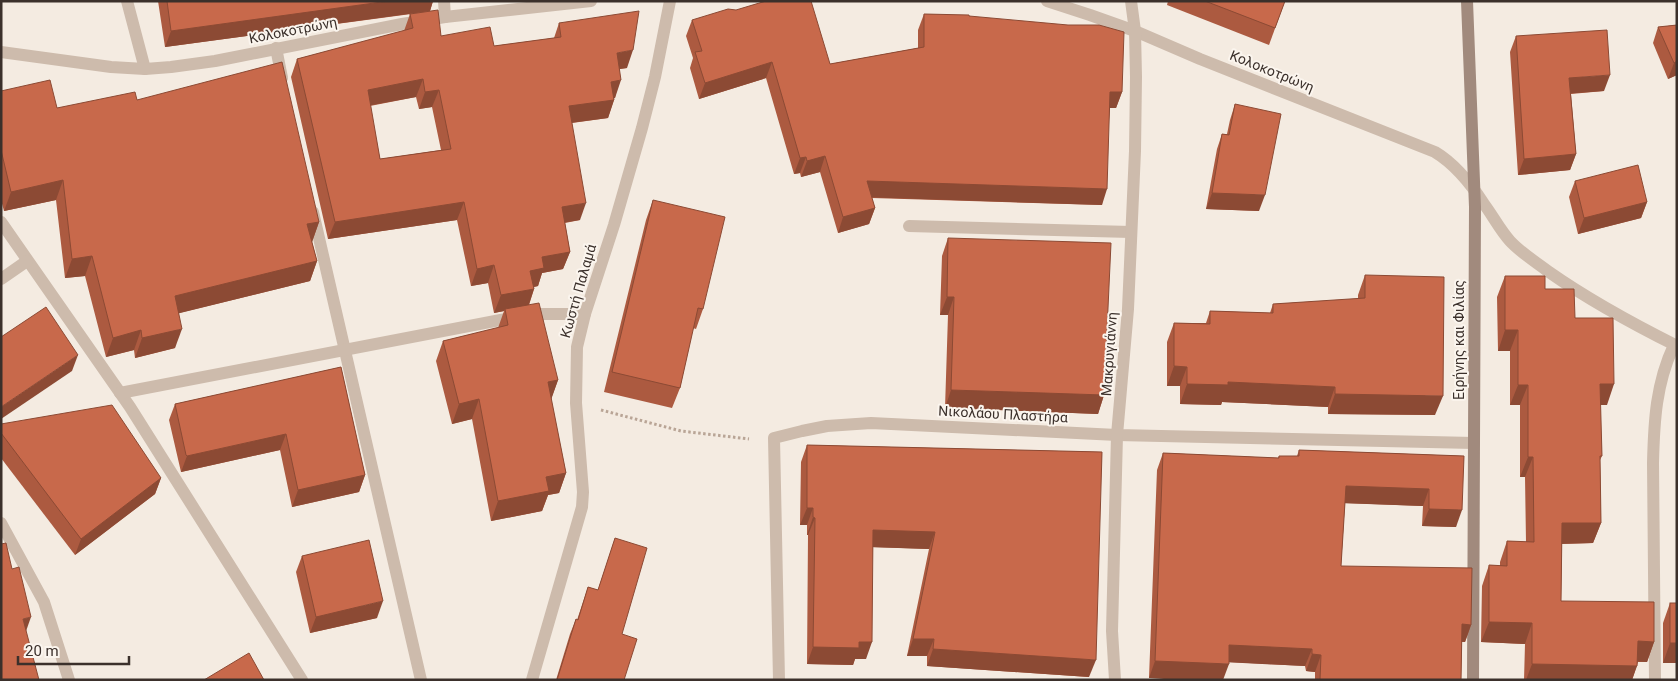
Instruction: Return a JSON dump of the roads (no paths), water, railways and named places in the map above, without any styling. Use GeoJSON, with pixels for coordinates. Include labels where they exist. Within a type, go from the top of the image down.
{"type":"FeatureCollection","features":[{"type":"Feature","properties":{"kind":"street"},"geometry":{"type":"LineString","coordinates":[[127,1],[145,69]]}},
{"type":"Feature","properties":{"kind":"street"},"geometry":{"type":"LineString","coordinates":[[444,1],[445,17]]}},
{"type":"Feature","properties":{"kind":"street","name":"Κολοκοτρώνη"},"geometry":{"type":"LineString","coordinates":[[1,52],[111,67],[145,69],[193,65],[445,17],[591,1]]}},
{"type":"Feature","properties":{"kind":"street","name":"Κωστή Παλαμά"},"geometry":{"type":"LineString","coordinates":[[532,680],[546,626],[582,507],[583,492],[576,403],[577,347],[585,314],[614,225],[642,128],[655,77],[670,1]]}},
{"type":"Feature","properties":{"kind":"street","name":"Κολοκοτρώνη"},"geometry":{"type":"LineString","coordinates":[[1047,1],[1135,31],[1200,59],[1435,152],[1452,164],[1474,188],[1503,232],[1522,251],[1596,303],[1676,346]]}},
{"type":"Feature","properties":{"kind":"street","name":"Μακρυγιάννη"},"geometry":{"type":"LineString","coordinates":[[1115,680],[1112,631],[1117,435],[1127,319],[1135,132],[1135,31],[1131,1]]}},
{"type":"Feature","properties":{"kind":"street","name":"Ειρήνης και Φιλίας"},"geometry":{"type":"LineString","coordinates":[[1467,1],[1474,188],[1473,680]]}},
{"type":"Feature","properties":{"kind":"street"},"geometry":{"type":"LineString","coordinates":[[276,48],[284,87]]}},
{"type":"Feature","properties":{"kind":"street"},"geometry":{"type":"LineString","coordinates":[[311,204],[421,680]]}},
{"type":"Feature","properties":{"kind":"street"},"geometry":{"type":"LineString","coordinates":[[1,222],[130,406],[302,680]]}},
{"type":"Feature","properties":{"kind":"street"},"geometry":{"type":"LineString","coordinates":[[909,226],[1131,232]]}},
{"type":"Feature","properties":{"kind":"street"},"geometry":{"type":"LineString","coordinates":[[1,279],[27,261]]}},
{"type":"Feature","properties":{"kind":"street"},"geometry":{"type":"LineString","coordinates":[[120,393],[511,318],[536,314],[585,314]]}},
{"type":"Feature","properties":{"kind":"street"},"geometry":{"type":"LineString","coordinates":[[1655,680],[1654,433],[1656,406],[1662,376],[1666,363],[1676,346]]}},
{"type":"Feature","properties":{"kind":"street","name":"Νικολάου Πλαστήρα"},"geometry":{"type":"LineString","coordinates":[[779,680],[774,438],[802,431],[871,423],[1117,435],[1474,443]]}},
{"type":"Feature","properties":{"kind":"street"},"geometry":{"type":"LineString","coordinates":[[1,523],[44,602],[69,680]]}}]}
